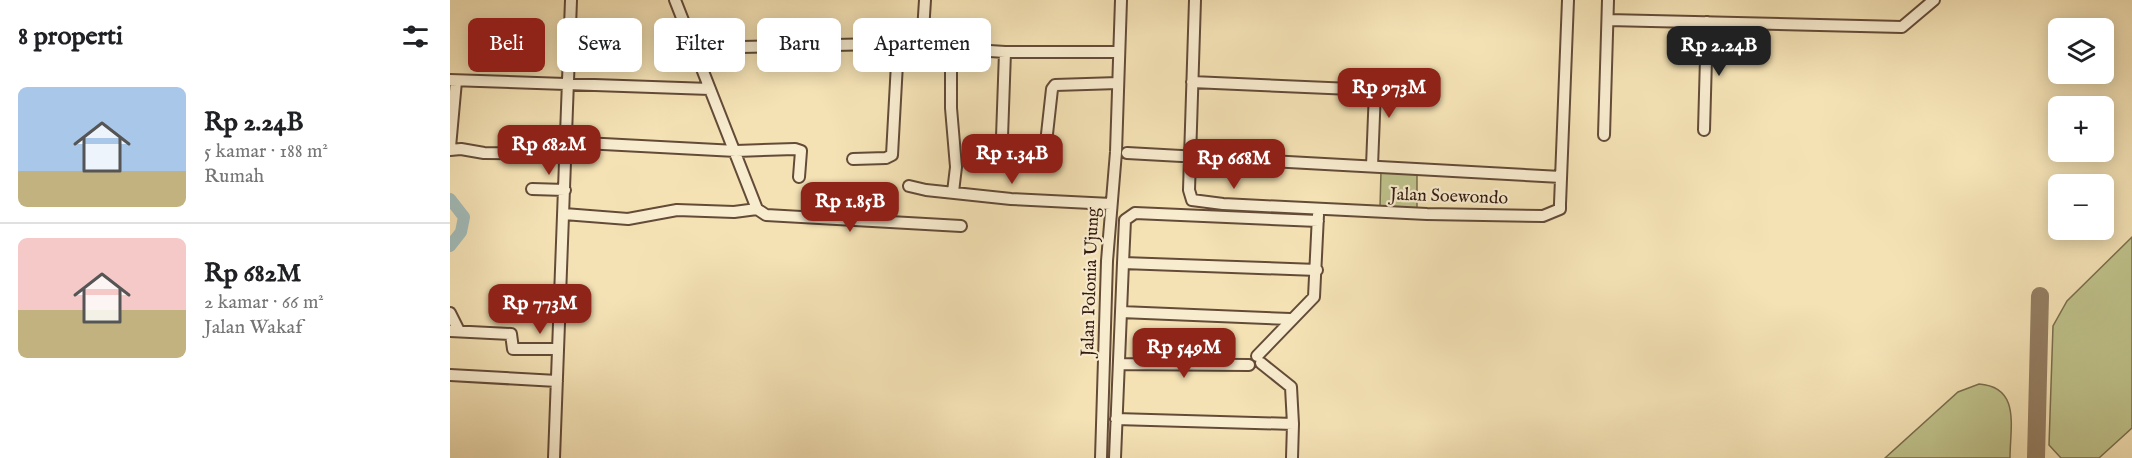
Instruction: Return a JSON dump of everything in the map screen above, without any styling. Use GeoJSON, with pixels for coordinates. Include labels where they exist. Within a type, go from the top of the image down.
{"type":"FeatureCollection","features":[{"type":"Feature","properties":{"kind":"street"},"geometry":{"type":"LineString","coordinates":[[570,18],[571,0]]}},
{"type":"Feature","properties":{"kind":"street"},"geometry":{"type":"LineString","coordinates":[[675,0],[682,18]]}},
{"type":"Feature","properties":{"kind":"street"},"geometry":{"type":"LineString","coordinates":[[924,18],[925,0]]}},
{"type":"Feature","properties":{"kind":"street","name":"Jalan Polonia Ujung"},"geometry":{"type":"LineString","coordinates":[[1101,458],[1121,0]]}},
{"type":"Feature","properties":{"kind":"street"},"geometry":{"type":"LineString","coordinates":[[1190,158],[1195,0]]}},
{"type":"Feature","properties":{"kind":"street"},"geometry":{"type":"LineString","coordinates":[[1127,153],[1561,177],[1568,0]]}},
{"type":"Feature","properties":{"kind":"street"},"geometry":{"type":"LineString","coordinates":[[1604,135],[1608,0]]}},
{"type":"Feature","properties":{"kind":"street"},"geometry":{"type":"LineString","coordinates":[[1608,20],[1902,27],[1934,0]]}},
{"type":"Feature","properties":{"kind":"street"},"geometry":{"type":"LineString","coordinates":[[1704,130],[1707,22]]}},
{"type":"Feature","properties":{"kind":"street"},"geometry":{"type":"LineString","coordinates":[[745,46],[853,45]]}},
{"type":"Feature","properties":{"kind":"street"},"geometry":{"type":"LineString","coordinates":[[991,51],[1119,52]]}},
{"type":"Feature","properties":{"kind":"street"},"geometry":{"type":"LineString","coordinates":[[1002,137],[1005,52]]}},
{"type":"Feature","properties":{"kind":"street"},"geometry":{"type":"LineString","coordinates":[[554,458],[568,72]]}},
{"type":"Feature","properties":{"kind":"street"},"geometry":{"type":"LineString","coordinates":[[704,72],[757,209],[766,215],[961,226]]}},
{"type":"Feature","properties":{"kind":"street"},"geometry":{"type":"LineString","coordinates":[[853,159],[886,159],[892,155],[897,72]]}},
{"type":"Feature","properties":{"kind":"street"},"geometry":{"type":"LineString","coordinates":[[951,72],[951,108],[956,167],[953,192]]}},
{"type":"Feature","properties":{"kind":"street"},"geometry":{"type":"LineString","coordinates":[[710,88],[453,80],[450,149],[484,153],[565,148],[736,151],[783,148],[799,150],[799,177]]}},
{"type":"Feature","properties":{"kind":"street"},"geometry":{"type":"LineString","coordinates":[[1047,134],[1052,89],[1055,85],[1067,82],[1118,82]]}},
{"type":"Feature","properties":{"kind":"street"},"geometry":{"type":"LineString","coordinates":[[1192,82],[1375,90],[1372,166]]}},
{"type":"Feature","properties":{"kind":"street","name":"Jalan Soewondo"},"geometry":{"type":"LineString","coordinates":[[1190,158],[1189,195],[1192,200],[1318,209],[1546,216],[1560,209],[1561,177]]}},
{"type":"Feature","properties":{"kind":"street"},"geometry":{"type":"LineString","coordinates":[[909,186],[1011,199],[1111,204]]}},
{"type":"Feature","properties":{"kind":"street"},"geometry":{"type":"LineString","coordinates":[[532,189],[565,190]]}},
{"type":"Feature","properties":{"kind":"street"},"geometry":{"type":"LineString","coordinates":[[564,214],[628,219],[677,210],[734,212],[757,209]]}},
{"type":"Feature","properties":{"kind":"street"},"geometry":{"type":"LineString","coordinates":[[1256,361],[1290,319],[1314,297],[1318,209]]}},
{"type":"Feature","properties":{"kind":"street"},"geometry":{"type":"LineString","coordinates":[[1115,458],[1125,220],[1135,213],[1318,221]]}},
{"type":"Feature","properties":{"kind":"street"},"geometry":{"type":"LineString","coordinates":[[1123,262],[1317,270]]}},
{"type":"Feature","properties":{"kind":"street"},"geometry":{"type":"LineString","coordinates":[[1121,312],[1290,319]]}},
{"type":"Feature","properties":{"kind":"street"},"geometry":{"type":"LineString","coordinates":[[450,313],[454,331],[512,335],[513,349],[558,350]]}},
{"type":"Feature","properties":{"kind":"street"},"geometry":{"type":"LineString","coordinates":[[1119,364],[1256,361],[1292,387],[1292,458]]}},
{"type":"Feature","properties":{"kind":"street"},"geometry":{"type":"LineString","coordinates":[[450,375],[557,381]]}},
{"type":"Feature","properties":{"kind":"street"},"geometry":{"type":"LineString","coordinates":[[1116,419],[1293,424]]}},
{"type":"Feature","properties":{"kind":"green space"},"geometry":{"type":"Polygon","coordinates":[[[1381,171],[1417,171],[1417,208],[1380,207],[1381,171]]]}},
{"type":"Feature","properties":{"kind":"green space"},"geometry":{"type":"Polygon","coordinates":[[[2132,237],[2132,428],[2099,458],[2061,458],[2049,445],[2053,326],[2067,301],[2132,237]]]}},
{"type":"Feature","properties":{"kind":"green space"},"geometry":{"type":"Polygon","coordinates":[[[1979,384],[2002,392],[2007,401],[2011,422],[2010,458],[1885,458],[1958,392],[1979,384]]]}},
{"type":"Feature","properties":{"kind":"waterway"},"geometry":{"type":"LineString","coordinates":[[450,199],[464,217],[461,232],[450,246]]}},
{"type":"Feature","properties":{"kind":"taxiway"},"geometry":{"type":"LineString","coordinates":[[2036,458],[2040,296]]}}]}
